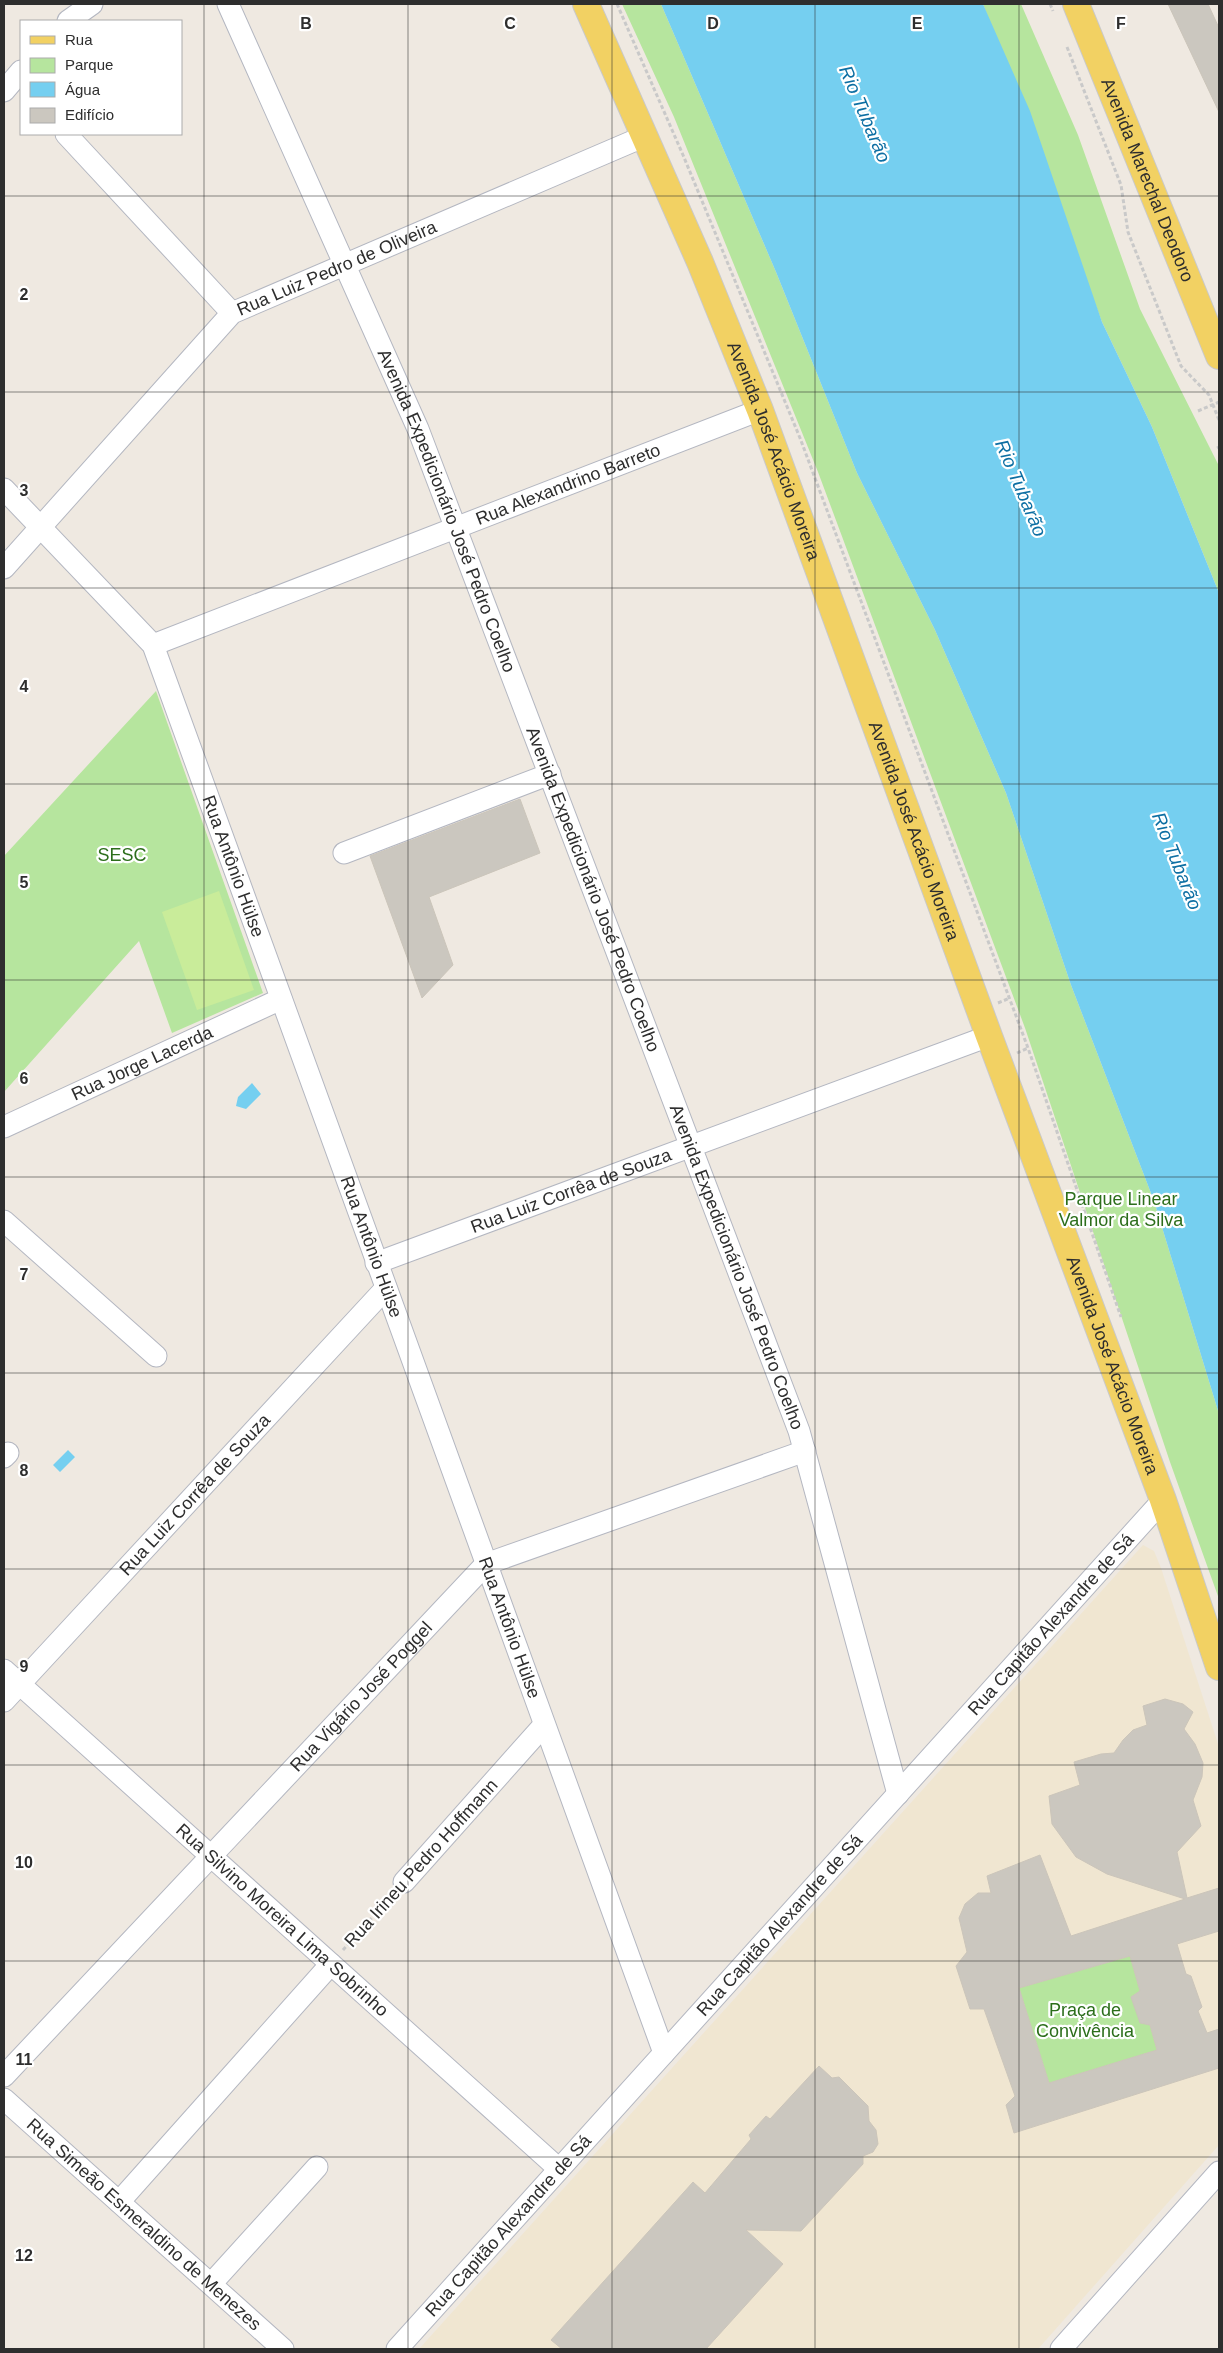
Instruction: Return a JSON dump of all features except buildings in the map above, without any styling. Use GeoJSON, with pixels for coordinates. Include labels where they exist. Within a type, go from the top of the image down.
{"type":"FeatureCollection","features":[{"type":"Feature","properties":{"kind":"main road","name":"Avenida José Acácio Moreira"},"geometry":{"type":"LineString","coordinates":[[586,4],[700,262],[760,410],[989,1036],[1163,1500],[1219,1667]]}},
{"type":"Feature","properties":{"kind":"main road","name":"Avenida Marechal Deodoro"},"geometry":{"type":"LineString","coordinates":[[1065,8],[1219,356]]}},
{"type":"Feature","properties":{"kind":"street"},"geometry":{"type":"LineString","coordinates":[[69,20],[92,4]]}},
{"type":"Feature","properties":{"kind":"street","name":"Avenida Expedicionário José Pedro Coelho"},"geometry":{"type":"LineString","coordinates":[[228,4],[418,429],[691,1146],[805,1451],[898,1794]]}},
{"type":"Feature","properties":{"kind":"street"},"geometry":{"type":"LineString","coordinates":[[67,135],[232,314]]}},
{"type":"Feature","properties":{"kind":"street","name":"Rua Luiz Pedro de Oliveira"},"geometry":{"type":"LineString","coordinates":[[4,568],[232,314],[645,136]]}},
{"type":"Feature","properties":{"kind":"street","name":"Rua Alexandrino Barreto"},"geometry":{"type":"LineString","coordinates":[[152,645],[760,410]]}},
{"type":"Feature","properties":{"kind":"street","name":"Rua Antônio Hülse"},"geometry":{"type":"LineString","coordinates":[[4,488],[152,645],[664,2053]]}},
{"type":"Feature","properties":{"kind":"street"},"geometry":{"type":"LineString","coordinates":[[344,852],[550,774]]}},
{"type":"Feature","properties":{"kind":"street","name":"Rua Jorge Lacerda"},"geometry":{"type":"LineString","coordinates":[[4,1127],[281,999]]}},
{"type":"Feature","properties":{"kind":"street","name":"Rua Luiz Corrêa de Souza"},"geometry":{"type":"LineString","coordinates":[[376,1263],[989,1036]]}},
{"type":"Feature","properties":{"kind":"street"},"geometry":{"type":"LineString","coordinates":[[4,1221],[156,1356]]}},
{"type":"Feature","properties":{"kind":"street","name":"Rua Luiz Corrêa de Souza"},"geometry":{"type":"LineString","coordinates":[[4,1701],[12,1677],[386,1288]]}},
{"type":"Feature","properties":{"kind":"street","name":"Rua Vigário José Poggel"},"geometry":{"type":"LineString","coordinates":[[4,2076],[486,1564],[805,1451]]}},
{"type":"Feature","properties":{"kind":"street","name":"Rua Capitão Alexandre de Sá"},"geometry":{"type":"LineString","coordinates":[[397,2349],[1163,1500]]}},
{"type":"Feature","properties":{"kind":"street","name":"Rua Silvino Moreira Lima Sobrinho"},"geometry":{"type":"LineString","coordinates":[[12,1677],[559,2169]]}},
{"type":"Feature","properties":{"kind":"street","name":"Rua Irineu Pedro Hoffmann"},"geometry":{"type":"LineString","coordinates":[[404,1882],[544,1725]]}},
{"type":"Feature","properties":{"kind":"street","name":"Rua Irineu Pedro Hoffmann"},"geometry":{"type":"LineString","coordinates":[[118,2202],[331,1964]]}},
{"type":"Feature","properties":{"kind":"street","name":"Rua Simeão Esmeraldino de Menezes"},"geometry":{"type":"LineString","coordinates":[[4,2099],[283,2349]]}},
{"type":"Feature","properties":{"kind":"street"},"geometry":{"type":"LineString","coordinates":[[210,2284],[317,2167]]}},
{"type":"Feature","properties":{"kind":"street"},"geometry":{"type":"LineString","coordinates":[[1061,2349],[1219,2172]]}},
{"type":"Feature","properties":{"kind":"path"},"geometry":{"type":"LineString","coordinates":[[617,4],[800,438],[1028,1048],[1122,1321]]}},
{"type":"Feature","properties":{"kind":"path"},"geometry":{"type":"LineString","coordinates":[[1050,4],[1065,8]]}},
{"type":"Feature","properties":{"kind":"path"},"geometry":{"type":"LineString","coordinates":[[1064,39],[1121,185],[1128,232],[1177,357],[1181,366],[1209,395],[1219,420]]}},
{"type":"Feature","properties":{"kind":"path"},"geometry":{"type":"LineString","coordinates":[[1198,411],[1219,402]]}},
{"type":"Feature","properties":{"kind":"path","name":"Rua Irineu Pedro Hoffmann"},"geometry":{"type":"LineString","coordinates":[[331,1964],[404,1882]]}},
{"type":"Feature","properties":{"kind":"shaded area"},"geometry":{"type":"Polygon","coordinates":[[[1143,1545],[1154,1551],[1161,1568],[1219,1747],[1219,2145],[1038,2349],[419,2349],[1143,1545]]]}},
{"type":"Feature","properties":{"kind":"green space","name":"Parque Linear Valmor da Silva"},"geometry":{"type":"Polygon","coordinates":[[[622,4],[661,4],[776,272],[857,473],[935,630],[1006,793],[1071,985],[1154,1201],[1219,1414],[1219,1599],[1170,1462],[1025,1028],[818,472],[674,117],[622,4]]]}},
{"type":"Feature","properties":{"kind":"green space"},"geometry":{"type":"Polygon","coordinates":[[[983,4],[1021,4],[1078,135],[1140,309],[1219,466],[1219,593],[1152,427],[1102,322],[983,4]]]}},
{"type":"Feature","properties":{"kind":"green space","name":"SESC"},"geometry":{"type":"Polygon","coordinates":[[[156,691],[263,993],[172,1033],[139,941],[4,1092],[4,856],[156,691]]]}},
{"type":"Feature","properties":{"kind":"green space"},"geometry":{"type":"Polygon","coordinates":[[[219,891],[254,990],[197,1010],[162,912],[219,891]]]}},
{"type":"Feature","properties":{"kind":"green space","name":"Praça de Convivência"},"geometry":{"type":"Polygon","coordinates":[[[1130,1956],[1140,1991],[1131,1997],[1150,2025],[1157,2050],[1049,2083],[1019,1988],[1130,1956]]]}},
{"type":"Feature","properties":{"kind":"water","name":"Rio Tubarão"},"geometry":{"type":"Polygon","coordinates":[[[661,4],[983,4],[1030,111],[1102,322],[1152,427],[1219,593],[1219,1414],[1154,1201],[1071,985],[1006,793],[935,630],[857,473],[776,272],[661,4]]]}},
{"type":"Feature","properties":{"kind":"water"},"geometry":{"type":"Polygon","coordinates":[[[252,1083],[261,1094],[246,1109],[236,1106],[238,1097],[252,1083]]]}},
{"type":"Feature","properties":{"kind":"water"},"geometry":{"type":"Polygon","coordinates":[[[68,1450],[75,1457],[60,1472],[53,1465],[68,1450]]]}}]}
